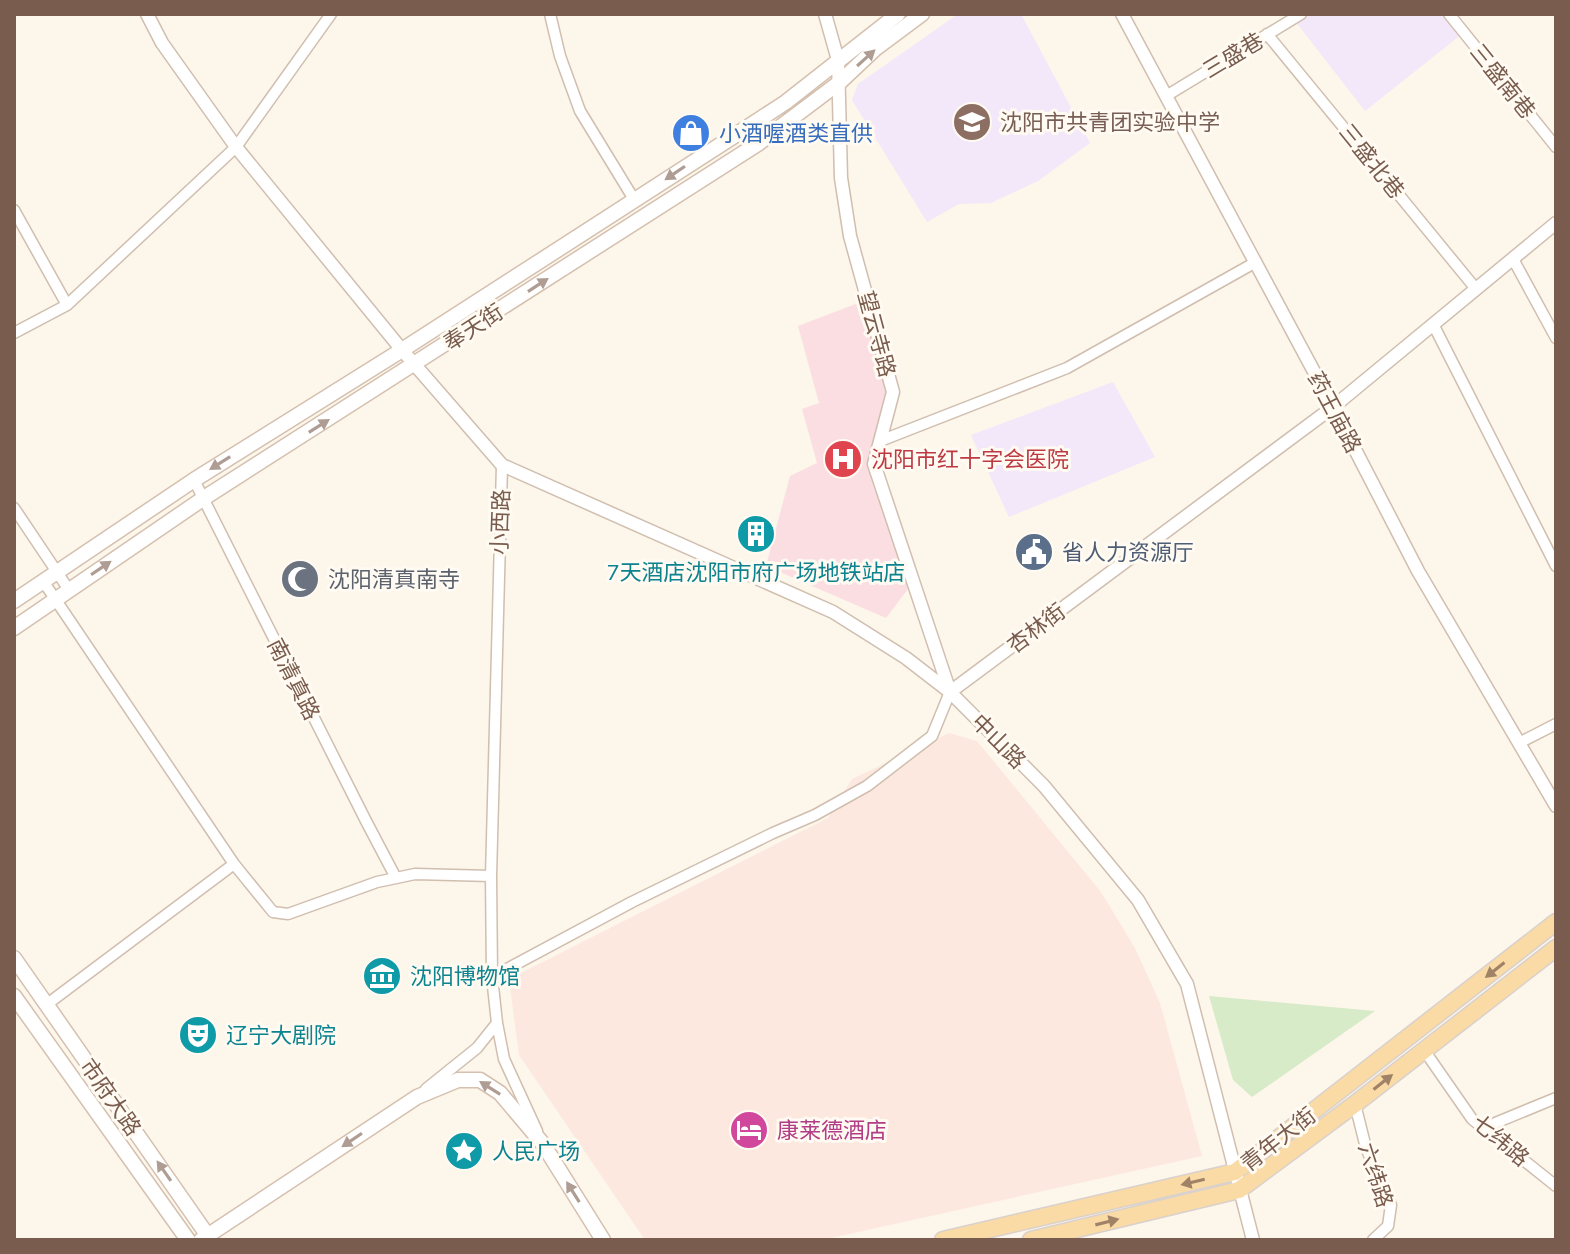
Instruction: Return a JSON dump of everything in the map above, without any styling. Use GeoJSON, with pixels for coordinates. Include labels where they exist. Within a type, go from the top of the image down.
{"type":"FeatureCollection","features":[{"type":"Feature","properties":{"kind":"main road","name":"奉天街"},"geometry":{"type":"LineString","coordinates":[[14,601],[194,480],[786,102],[898,14]]}},
{"type":"Feature","properties":{"kind":"main road","name":"奉天街"},"geometry":{"type":"LineString","coordinates":[[14,628],[204,498],[759,143],[840,82],[875,49],[922,14]]}},
{"type":"Feature","properties":{"kind":"main road","name":"青年大街"},"geometry":{"type":"LineString","coordinates":[[943,1240],[1235,1172],[1556,922]]}},
{"type":"Feature","properties":{"kind":"main road","name":"青年大街"},"geometry":{"type":"LineString","coordinates":[[1031,1240],[1239,1190],[1556,948]]}},
{"type":"Feature","properties":{"kind":"main road","name":"市府大路"},"geometry":{"type":"LineString","coordinates":[[14,958],[204,1238]]}},
{"type":"Feature","properties":{"kind":"main road","name":"市府大路"},"geometry":{"type":"LineString","coordinates":[[14,996],[188,1240]]}},
{"type":"Feature","properties":{"kind":"main road"},"geometry":{"type":"LineString","coordinates":[[204,1238],[417,1097],[458,1080],[480,1080],[500,1093],[543,1144],[603,1240]]}},
{"type":"Feature","properties":{"kind":"street","name":"小西路"},"geometry":{"type":"LineString","coordinates":[[147,14],[162,43],[236,147],[402,350],[502,465],[491,876],[492,977],[504,1059],[543,1144]]}},
{"type":"Feature","properties":{"kind":"street"},"geometry":{"type":"LineString","coordinates":[[14,333],[67,305],[236,147],[331,14]]}},
{"type":"Feature","properties":{"kind":"street"},"geometry":{"type":"LineString","coordinates":[[550,14],[560,56],[580,111],[635,201]]}},
{"type":"Feature","properties":{"kind":"street","name":"望云寺路"},"geometry":{"type":"LineString","coordinates":[[825,14],[838,60],[841,178],[850,236],[893,392],[874,464],[950,692]]}},
{"type":"Feature","properties":{"kind":"street","name":"药王庙路"},"geometry":{"type":"LineString","coordinates":[[1122,14],[1418,571],[1556,806]]}},
{"type":"Feature","properties":{"kind":"street","name":"三盛巷"},"geometry":{"type":"LineString","coordinates":[[1166,96],[1301,14]]}},
{"type":"Feature","properties":{"kind":"street","name":"三盛南巷"},"geometry":{"type":"LineString","coordinates":[[1449,14],[1556,147]]}},
{"type":"Feature","properties":{"kind":"street","name":"三盛北巷"},"geometry":{"type":"LineString","coordinates":[[1267,34],[1476,289]]}},
{"type":"Feature","properties":{"kind":"street"},"geometry":{"type":"LineString","coordinates":[[14,210],[67,305]]}},
{"type":"Feature","properties":{"kind":"street","name":"杏林街"},"geometry":{"type":"LineString","coordinates":[[950,692],[1333,407],[1556,223]]}},
{"type":"Feature","properties":{"kind":"street"},"geometry":{"type":"LineString","coordinates":[[1513,259],[1556,338]]}},
{"type":"Feature","properties":{"kind":"street"},"geometry":{"type":"LineString","coordinates":[[880,441],[1067,368],[1256,262]]}},
{"type":"Feature","properties":{"kind":"street"},"geometry":{"type":"LineString","coordinates":[[1433,324],[1556,566]]}},
{"type":"Feature","properties":{"kind":"street","name":"中山路"},"geometry":{"type":"LineString","coordinates":[[502,465],[833,612],[906,658],[950,692],[1044,786],[1138,900],[1187,984],[1253,1240]]}},
{"type":"Feature","properties":{"kind":"street","name":"南清真路"},"geometry":{"type":"LineString","coordinates":[[194,480],[396,878]]}},
{"type":"Feature","properties":{"kind":"street"},"geometry":{"type":"LineString","coordinates":[[14,508],[69,590]]}},
{"type":"Feature","properties":{"kind":"street"},"geometry":{"type":"LineString","coordinates":[[43,581],[234,864],[273,912],[288,914],[377,882],[415,874],[491,876]]}},
{"type":"Feature","properties":{"kind":"street"},"geometry":{"type":"LineString","coordinates":[[492,977],[632,902],[815,815],[867,786],[932,736],[950,692]]}},
{"type":"Feature","properties":{"kind":"street"},"geometry":{"type":"LineString","coordinates":[[1519,743],[1556,724]]}},
{"type":"Feature","properties":{"kind":"street"},"geometry":{"type":"LineString","coordinates":[[46,1005],[234,864]]}},
{"type":"Feature","properties":{"kind":"street"},"geometry":{"type":"LineString","coordinates":[[417,1097],[477,1048],[497,1023]]}},
{"type":"Feature","properties":{"kind":"street","name":"七纬路"},"geometry":{"type":"LineString","coordinates":[[1424,1050],[1472,1119],[1556,1186]]}},
{"type":"Feature","properties":{"kind":"street"},"geometry":{"type":"LineString","coordinates":[[1483,1128],[1556,1098]]}},
{"type":"Feature","properties":{"kind":"street","name":"六纬路"},"geometry":{"type":"LineString","coordinates":[[1355,1104],[1366,1148],[1391,1205],[1388,1226],[1373,1240]]}},
{"type":"Feature","properties":{"kind":"shaded area","name":"沈阳市共青团实验中学"},"geometry":{"type":"Polygon","coordinates":[[[958,14],[1021,14],[1090,143],[1038,181],[991,203],[959,204],[927,222],[852,100],[858,84],[958,14]]]}},
{"type":"Feature","properties":{"kind":"shaded area"},"geometry":{"type":"Polygon","coordinates":[[[1306,14],[1446,14],[1462,34],[1365,111],[1295,21],[1306,14]]]}},
{"type":"Feature","properties":{"kind":"shaded area","name":"沈阳市红十字会医院"},"geometry":{"type":"Polygon","coordinates":[[[861,302],[888,392],[869,456],[885,520],[908,589],[886,618],[766,566],[790,476],[817,463],[802,409],[819,403],[798,326],[861,302]]]}},
{"type":"Feature","properties":{"kind":"shaded area"},"geometry":{"type":"Polygon","coordinates":[[[1113,382],[1155,457],[1009,517],[971,435],[1113,382]]]}},
{"type":"Feature","properties":{"kind":"shaded area"},"geometry":{"type":"Polygon","coordinates":[[[949,733],[977,741],[1101,892],[1135,948],[1160,1003],[1202,1156],[822,1240],[645,1240],[519,1055],[509,979],[828,818],[852,779],[949,733]]]}},
{"type":"Feature","properties":{"kind":"green space"},"geometry":{"type":"Polygon","coordinates":[[[1209,996],[1375,1011],[1252,1097],[1233,1080],[1209,996]]]}},
{"type":"Feature","properties":{"kind":"place","name":"沈阳市共青团实验中学"},"geometry":{"type":"Point","coordinates":[972,122]}},
{"type":"Feature","properties":{"kind":"place","name":"小酒喔酒类直供"},"geometry":{"type":"Point","coordinates":[691,133]}},
{"type":"Feature","properties":{"kind":"place","name":"沈阳市红十字会医院"},"geometry":{"type":"Point","coordinates":[843,459]}},
{"type":"Feature","properties":{"kind":"place","name":"7天酒店沈阳市府广场地铁站店"},"geometry":{"type":"Point","coordinates":[756,534]}},
{"type":"Feature","properties":{"kind":"place","name":"省人力资源厅"},"geometry":{"type":"Point","coordinates":[1034,552]}},
{"type":"Feature","properties":{"kind":"place","name":"沈阳清真南寺"},"geometry":{"type":"Point","coordinates":[300,579]}},
{"type":"Feature","properties":{"kind":"place","name":"沈阳博物馆"},"geometry":{"type":"Point","coordinates":[382,976]}},
{"type":"Feature","properties":{"kind":"place","name":"辽宁大剧院"},"geometry":{"type":"Point","coordinates":[198,1035]}},
{"type":"Feature","properties":{"kind":"place","name":"康莱德酒店"},"geometry":{"type":"Point","coordinates":[749,1130]}},
{"type":"Feature","properties":{"kind":"place","name":"人民广场"},"geometry":{"type":"Point","coordinates":[464,1151]}}]}
